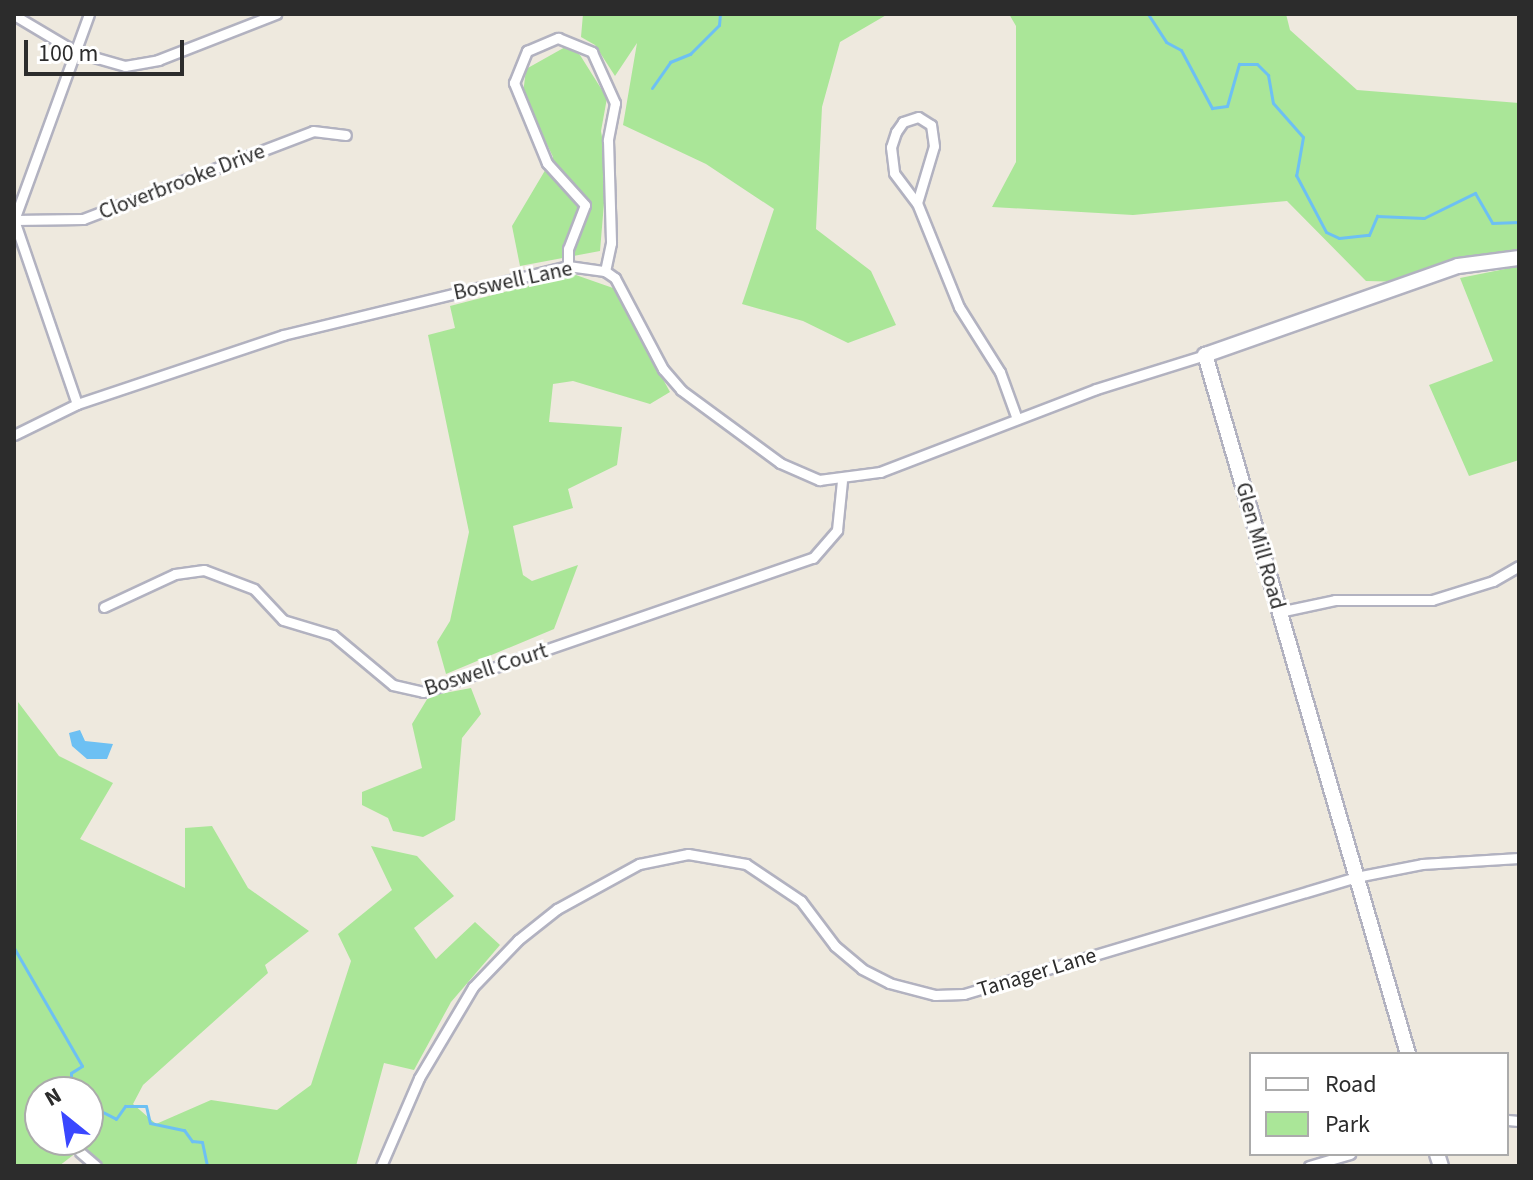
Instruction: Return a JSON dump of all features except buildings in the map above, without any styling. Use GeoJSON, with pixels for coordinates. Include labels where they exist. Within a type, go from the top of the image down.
{"type":"FeatureCollection","features":[{"type":"Feature","properties":{"kind":"main road"},"geometry":{"type":"LineString","coordinates":[[1205,355],[1458,266],[1519,258]]}},
{"type":"Feature","properties":{"kind":"main road","name":"Glen Mill Road"},"geometry":{"type":"LineString","coordinates":[[1205,355],[1407,1052]]}},
{"type":"Feature","properties":{"kind":"street"},"geometry":{"type":"LineString","coordinates":[[77,404],[14,220],[89,14]]}},
{"type":"Feature","properties":{"kind":"street"},"geometry":{"type":"LineString","coordinates":[[14,15],[76,52],[139,65],[276,14]]}},
{"type":"Feature","properties":{"kind":"street"},"geometry":{"type":"LineString","coordinates":[[568,266],[568,249],[585,205],[547,163],[514,83],[527,51],[558,38],[592,52],[615,103],[608,140],[611,243],[605,271]]}},
{"type":"Feature","properties":{"kind":"street"},"geometry":{"type":"LineString","coordinates":[[917,203],[934,146],[931,125],[918,117],[903,122],[896,132],[890,160],[917,203],[959,307],[1000,372],[1017,419]]}},
{"type":"Feature","properties":{"kind":"street","name":"Cloverbrooke Drive"},"geometry":{"type":"LineString","coordinates":[[14,220],[83,219],[313,131],[346,135]]}},
{"type":"Feature","properties":{"kind":"street","name":"Boswell Lane"},"geometry":{"type":"LineString","coordinates":[[14,435],[77,404],[283,335],[568,266],[605,271],[626,291],[657,359],[681,390],[780,463],[819,480],[842,481],[880,472],[1017,419],[1205,355]]}},
{"type":"Feature","properties":{"kind":"street","name":"Boswell Court"},"geometry":{"type":"LineString","coordinates":[[104,607],[175,574],[204,570],[254,589],[283,620],[333,635],[393,685],[423,692],[813,558],[837,530],[842,481]]}},
{"type":"Feature","properties":{"kind":"street"},"geometry":{"type":"LineString","coordinates":[[1279,612],[1335,600],[1432,600],[1493,581],[1519,566]]}},
{"type":"Feature","properties":{"kind":"street","name":"Tanager Lane"},"geometry":{"type":"LineString","coordinates":[[381,1166],[419,1078],[473,987],[518,940],[557,909],[639,864],[688,854],[746,864],[801,901],[835,946],[862,969],[889,983],[935,995],[964,994],[1356,877],[1422,864],[1519,858]]}},
{"type":"Feature","properties":{"kind":"street"},"geometry":{"type":"LineString","coordinates":[[1309,1166],[1343,1156]]}},
{"type":"Feature","properties":{"kind":"green space"},"geometry":{"type":"Polygon","coordinates":[[[583,14],[888,14],[840,42],[822,107],[816,229],[871,271],[896,325],[848,343],[803,321],[742,304],[774,209],[706,164],[623,125],[637,43],[615,76],[595,45],[581,37],[583,14]]]}},
{"type":"Feature","properties":{"kind":"green space"},"geometry":{"type":"Polygon","coordinates":[[[1009,14],[1286,14],[1290,30],[1357,90],[1519,103],[1519,460],[1469,476],[1429,385],[1493,361],[1460,278],[1510,268],[1509,257],[1407,282],[1366,281],[1287,201],[1133,215],[992,207],[1016,162],[1016,26],[1009,14]]]}},
{"type":"Feature","properties":{"kind":"green space"},"geometry":{"type":"Polygon","coordinates":[[[567,46],[580,55],[607,98],[601,131],[607,167],[600,251],[520,266],[512,226],[553,157],[523,94],[526,69],[567,46]]]}},
{"type":"Feature","properties":{"kind":"green space"},"geometry":{"type":"Polygon","coordinates":[[[573,274],[613,288],[670,392],[650,404],[573,381],[553,384],[549,422],[622,427],[617,465],[568,489],[573,508],[513,526],[523,575],[532,581],[578,565],[554,629],[446,674],[437,642],[450,621],[469,532],[428,335],[455,328],[450,306],[573,274]]]}},
{"type":"Feature","properties":{"kind":"green space"},"geometry":{"type":"Polygon","coordinates":[[[471,688],[481,714],[462,738],[455,820],[423,837],[393,831],[388,818],[362,805],[362,792],[422,768],[412,724],[429,696],[471,688]]]}},
{"type":"Feature","properties":{"kind":"green space"},"geometry":{"type":"Polygon","coordinates":[[[18,702],[59,756],[113,783],[80,839],[185,888],[185,828],[212,826],[248,888],[309,931],[265,965],[268,973],[143,1085],[133,1104],[156,1124],[211,1100],[277,1110],[311,1085],[351,961],[338,934],[392,890],[371,846],[417,856],[454,896],[414,928],[436,959],[475,922],[500,945],[451,1002],[414,1070],[384,1063],[356,1166],[101,1166],[89,1156],[104,1156],[104,1076],[24,1076],[24,1156],[72,1156],[59,1166],[14,1166],[18,702]]]}},
{"type":"Feature","properties":{"kind":"water"},"geometry":{"type":"Polygon","coordinates":[[[80,730],[85,741],[113,744],[107,759],[87,759],[72,746],[69,733],[80,730]]]}},
{"type":"Feature","properties":{"kind":"waterway"},"geometry":{"type":"LineString","coordinates":[[652,88],[670,62],[690,54],[719,25],[720,14]]}},
{"type":"Feature","properties":{"kind":"waterway"},"geometry":{"type":"LineString","coordinates":[[1148,14],[1166,42],[1181,50],[1212,108],[1227,106],[1239,64],[1257,64],[1268,75],[1273,103],[1303,137],[1296,175],[1326,232],[1339,238],[1369,235],[1377,216],[1424,218],[1475,193],[1492,223],[1519,222]]}},
{"type":"Feature","properties":{"kind":"waterway"},"geometry":{"type":"LineString","coordinates":[[14,948],[82,1066],[71,1076]]}},
{"type":"Feature","properties":{"kind":"waterway"},"geometry":{"type":"LineString","coordinates":[[104,1113],[116,1119],[125,1106],[146,1106],[150,1123],[184,1130],[192,1141],[202,1142],[207,1166]]}}]}
